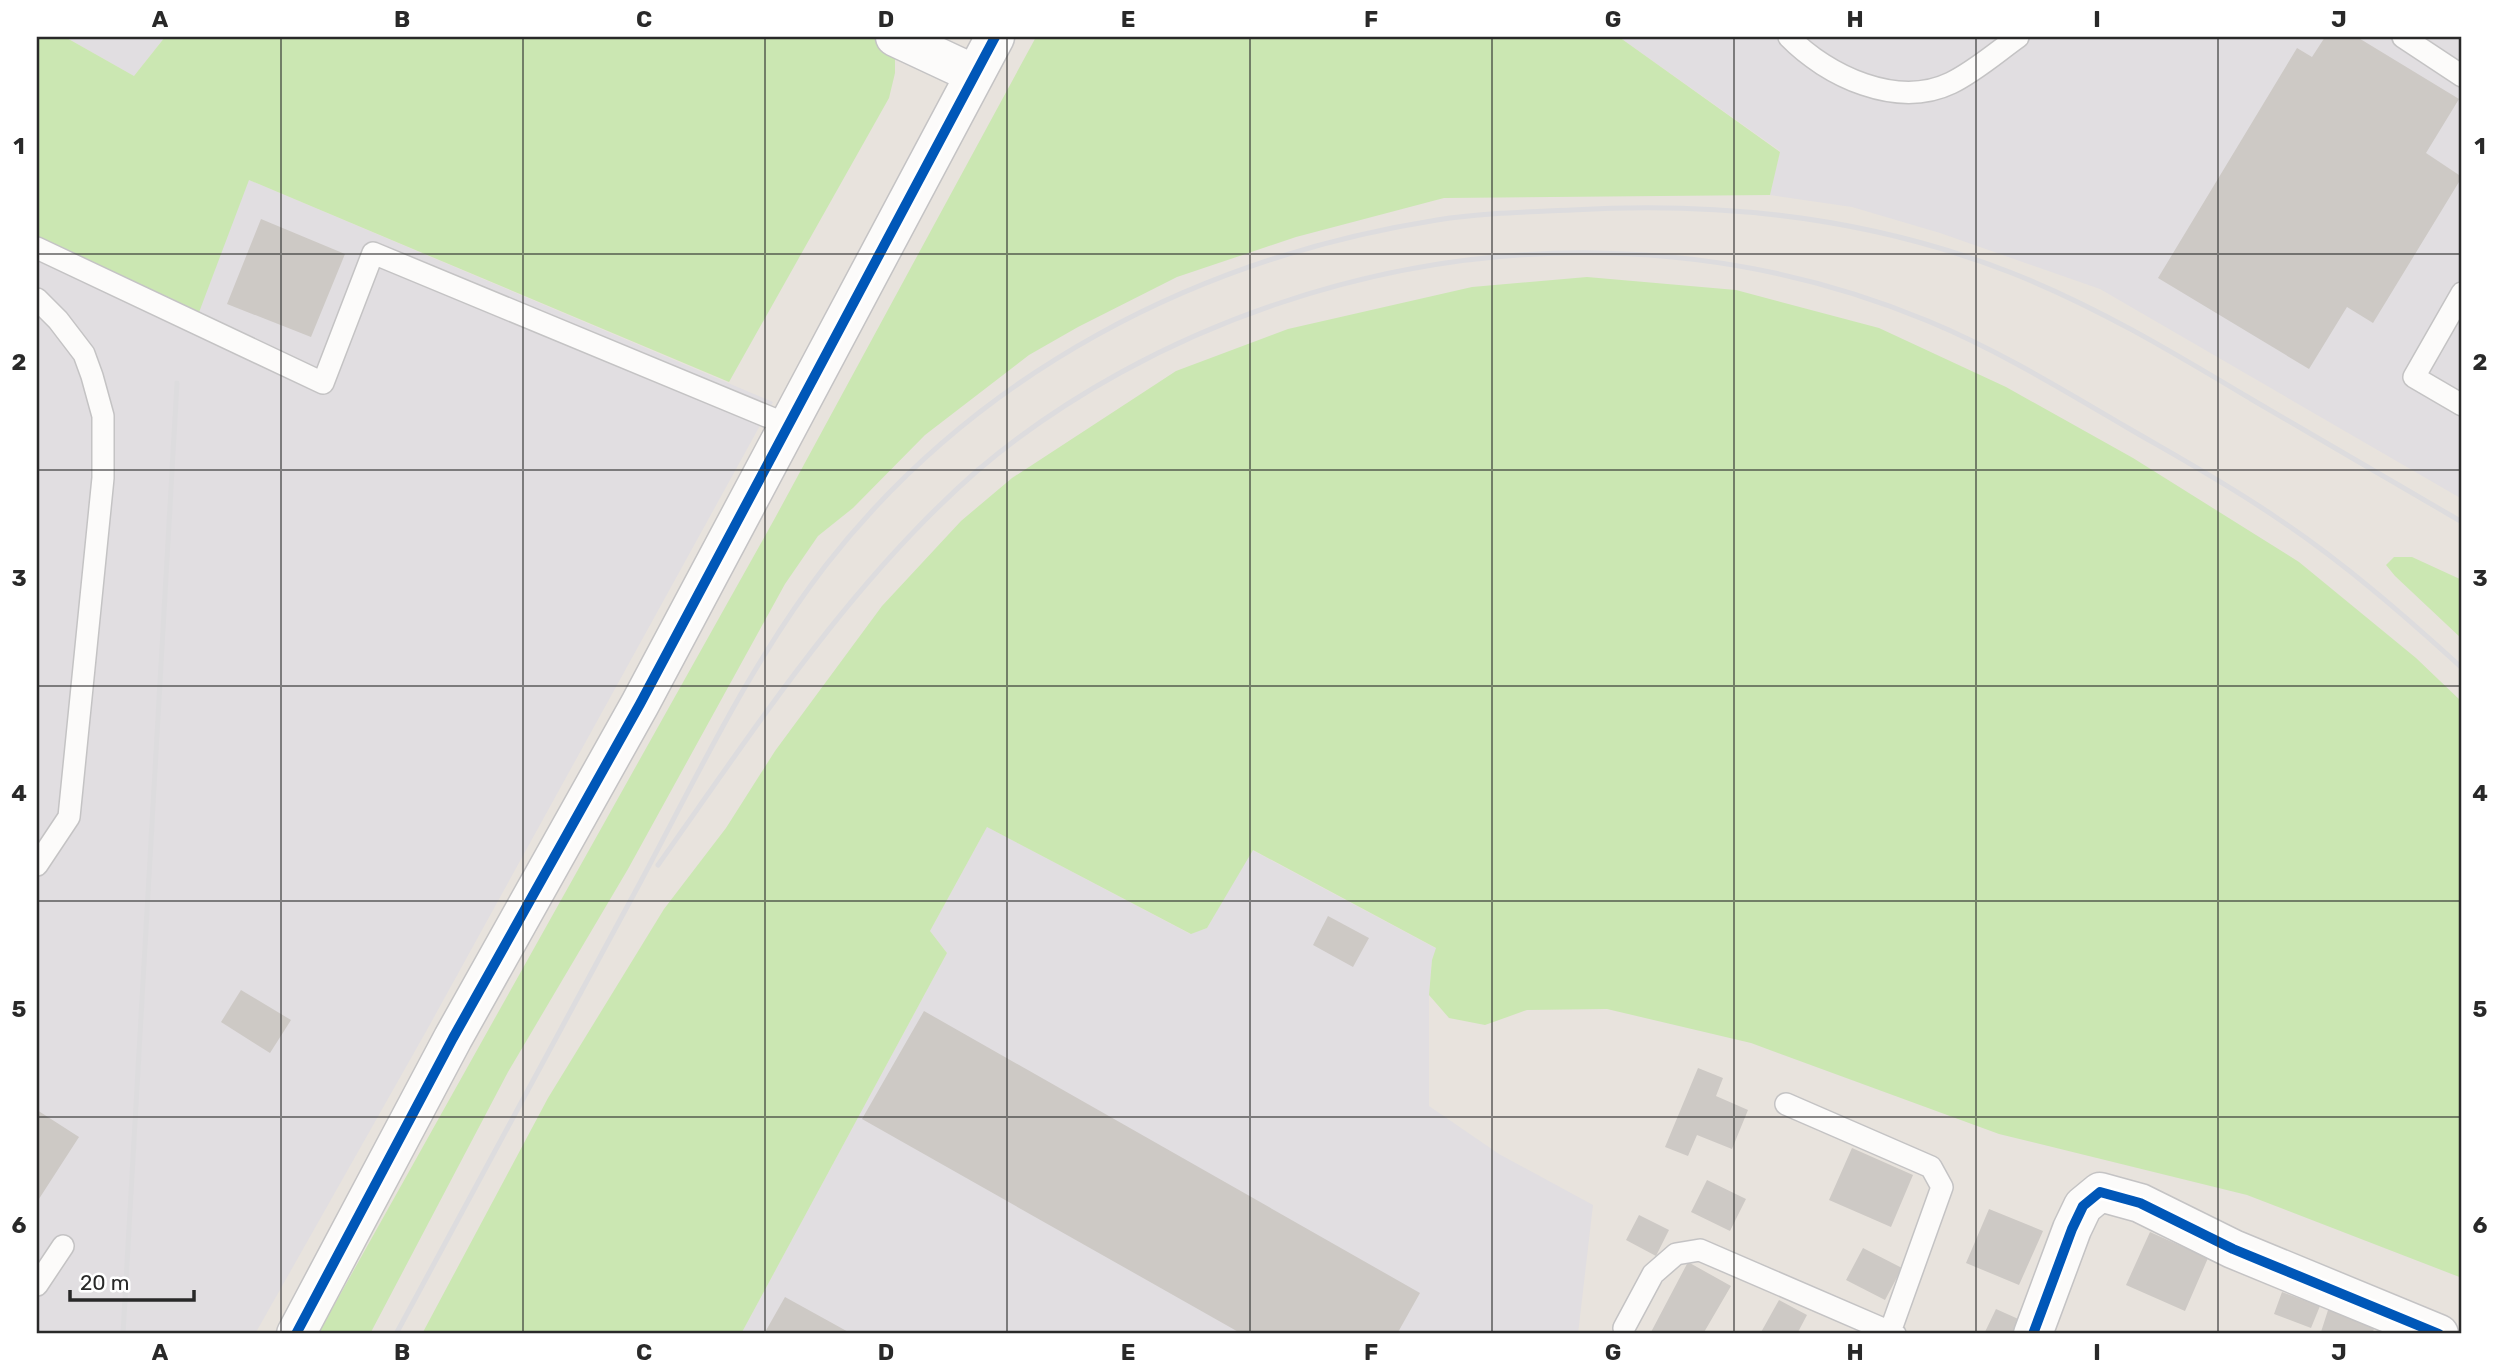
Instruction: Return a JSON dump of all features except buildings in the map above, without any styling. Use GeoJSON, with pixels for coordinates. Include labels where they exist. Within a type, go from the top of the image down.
{"type":"FeatureCollection","features":[{"type":"Feature","properties":{"kind":"street"},"geometry":{"type":"LineString","coordinates":[[895,37],[974,74]]}},
{"type":"Feature","properties":{"kind":"street"},"geometry":{"type":"LineString","coordinates":[[296,1334],[446,1050],[640,704],[995,37]]}},
{"type":"Feature","properties":{"kind":"street"},"geometry":{"type":"LineString","coordinates":[[2033,1334],[2071,1229],[2083,1206],[2100,1192],[2140,1203],[2233,1249],[2439,1334]]}},
{"type":"Feature","properties":{"kind":"lane"},"geometry":{"type":"LineString","coordinates":[[1789,37],[1808,57],[1854,80],[1906,94],[1950,84],[2018,37]]}},
{"type":"Feature","properties":{"kind":"lane"},"geometry":{"type":"LineString","coordinates":[[2403,37],[2462,76]]}},
{"type":"Feature","properties":{"kind":"lane"},"geometry":{"type":"LineString","coordinates":[[37,248],[323,383],[373,253],[788,425]]}},
{"type":"Feature","properties":{"kind":"lane"},"geometry":{"type":"LineString","coordinates":[[2462,293],[2414,377],[2462,405]]}},
{"type":"Feature","properties":{"kind":"lane"},"geometry":{"type":"LineString","coordinates":[[37,299],[58,320],[84,354],[103,416],[103,453],[69,817],[37,865]]}},
{"type":"Feature","properties":{"kind":"lane"},"geometry":{"type":"LineString","coordinates":[[1624,1328],[1653,1274],[1676,1254],[1700,1250],[1892,1333],[1942,1187],[1931,1167],[1786,1104]]}},
{"type":"Feature","properties":{"kind":"lane"},"geometry":{"type":"LineString","coordinates":[[37,1285],[63,1246]]}},
{"type":"Feature","properties":{"kind":"shaded area"},"geometry":{"type":"Polygon","coordinates":[[[65,37],[165,37],[134,76],[65,37]]]}},
{"type":"Feature","properties":{"kind":"shaded area"},"geometry":{"type":"Polygon","coordinates":[[[1619,37],[2462,37],[2462,499],[2100,289],[1940,233],[1852,207],[1770,195],[1780,151],[1619,37]]]}},
{"type":"Feature","properties":{"kind":"shaded area"},"geometry":{"type":"Polygon","coordinates":[[[249,180],[773,402],[428,1028],[255,1334],[37,1334],[37,239],[249,180]]]}},
{"type":"Feature","properties":{"kind":"shaded area"},"geometry":{"type":"Polygon","coordinates":[[[987,827],[1190,934],[1207,928],[1252,850],[1437,949],[1432,960],[1429,995],[1429,1106],[1499,1154],[1593,1205],[1578,1334],[741,1334],[947,953],[930,931],[987,827]]]}},
{"type":"Feature","properties":{"kind":"green space"},"geometry":{"type":"Polygon","coordinates":[[[37,37],[65,37],[134,76],[165,37],[895,37],[895,73],[889,98],[729,382],[249,180],[198,315],[37,240],[37,37]]]}},
{"type":"Feature","properties":{"kind":"green space"},"geometry":{"type":"Polygon","coordinates":[[[1036,37],[1619,37],[1780,152],[1770,195],[1444,198],[1296,237],[1177,277],[1078,327],[1029,355],[925,435],[853,508],[818,536],[785,584],[628,869],[508,1072],[370,1334],[318,1334],[775,518],[1036,37]]]}},
{"type":"Feature","properties":{"kind":"green space"},"geometry":{"type":"Polygon","coordinates":[[[1587,277],[1736,290],[1879,328],[2006,387],[2133,458],[2299,562],[2416,658],[2462,702],[2462,1278],[2247,1195],[1999,1134],[1751,1043],[1607,1009],[1527,1010],[1485,1025],[1449,1018],[1429,995],[1432,960],[1436,948],[1253,850],[1207,928],[1191,934],[987,827],[930,931],[947,953],[741,1334],[422,1334],[548,1098],[664,909],[726,828],[775,751],[882,606],[961,521],[1012,478],[1176,371],[1288,329],[1472,287],[1587,277]]]}},
{"type":"Feature","properties":{"kind":"green space"},"geometry":{"type":"Polygon","coordinates":[[[2394,557],[2412,557],[2462,580],[2462,639],[2395,576],[2386,565],[2394,557]]]}},
{"type":"Feature","properties":{"kind":"railway"},"geometry":{"type":"LineString","coordinates":[[396,1334],[727,719],[773,640],[826,565],[886,496],[951,435],[1022,381],[1098,334],[1178,295],[1262,263],[1348,238],[1470,216],[1684,208],[1740,211],[1851,227],[1959,254],[2074,300],[2164,348],[2462,522]]}},
{"type":"Feature","properties":{"kind":"railway"},"geometry":{"type":"LineString","coordinates":[[658,865],[769,709],[846,608],[932,513],[978,470],[1047,418],[1083,394],[1160,352],[1240,317],[1280,303],[1360,280],[1441,264],[1523,255],[1606,253],[1688,259],[1769,272],[1849,293],[1928,321],[2030,371],[2259,506],[2349,571],[2462,668]]}},
{"type":"Feature","properties":{"kind":"railway"},"geometry":{"type":"LineString","coordinates":[[123,1334],[177,383]]}},
{"type":"Feature","properties":{"kind":"cycle path"},"geometry":{"type":"LineString","coordinates":[[296,1334],[453,1038],[640,704],[995,37]]}},
{"type":"Feature","properties":{"kind":"cycle path"},"geometry":{"type":"LineString","coordinates":[[2033,1334],[2072,1229],[2083,1206],[2100,1192],[2140,1203],[2233,1249],[2439,1334]]}}]}
